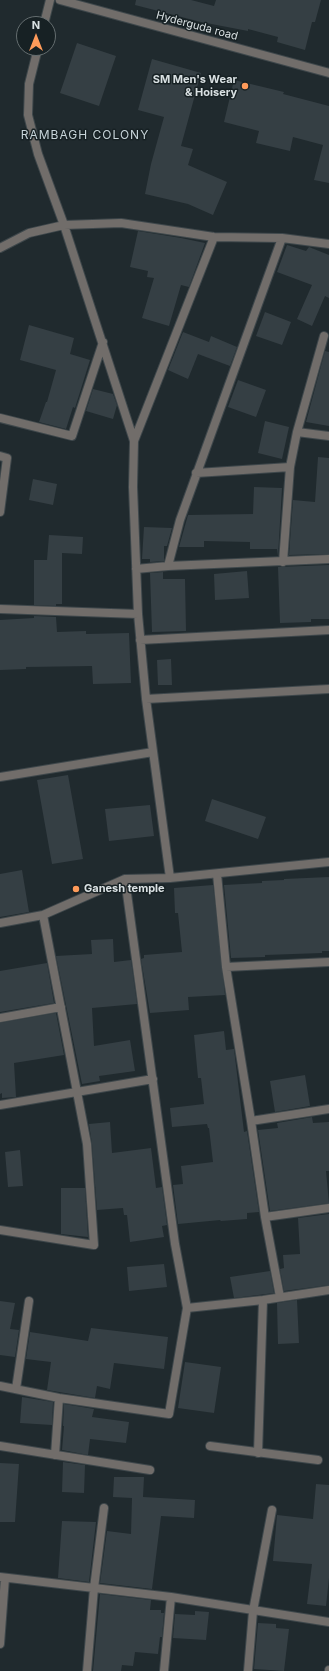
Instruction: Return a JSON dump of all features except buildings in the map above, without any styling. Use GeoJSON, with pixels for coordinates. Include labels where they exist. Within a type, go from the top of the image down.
{"type":"FeatureCollection","features":[{"type":"Feature","properties":{"kind":"street"},"geometry":{"type":"LineString","coordinates":[[46,16],[50,0]]}},
{"type":"Feature","properties":{"kind":"street","name":"Hyderguda road"},"geometry":{"type":"LineString","coordinates":[[60,0],[329,73]]}},
{"type":"Feature","properties":{"kind":"street"},"geometry":{"type":"LineString","coordinates":[[36,56],[29,84],[28,115],[38,154],[64,225],[134,441],[136,569],[140,640],[146,699],[170,878]]}},
{"type":"Feature","properties":{"kind":"street"},"geometry":{"type":"LineString","coordinates":[[0,248],[29,233],[64,225],[121,222],[214,237],[282,238],[329,244]]}},
{"type":"Feature","properties":{"kind":"street"},"geometry":{"type":"LineString","coordinates":[[134,441],[214,237]]}},
{"type":"Feature","properties":{"kind":"street"},"geometry":{"type":"LineString","coordinates":[[168,566],[180,520],[196,473],[282,238]]}},
{"type":"Feature","properties":{"kind":"street"},"geometry":{"type":"LineString","coordinates":[[283,562],[290,467],[297,432],[324,336]]}},
{"type":"Feature","properties":{"kind":"street"},"geometry":{"type":"LineString","coordinates":[[0,418],[72,436],[103,342]]}},
{"type":"Feature","properties":{"kind":"street"},"geometry":{"type":"LineString","coordinates":[[297,432],[329,436]]}},
{"type":"Feature","properties":{"kind":"street"},"geometry":{"type":"LineString","coordinates":[[0,456],[7,458],[0,512]]}},
{"type":"Feature","properties":{"kind":"street"},"geometry":{"type":"LineString","coordinates":[[196,473],[290,467]]}},
{"type":"Feature","properties":{"kind":"street"},"geometry":{"type":"LineString","coordinates":[[136,569],[168,566],[329,559]]}},
{"type":"Feature","properties":{"kind":"street"},"geometry":{"type":"LineString","coordinates":[[0,609],[138,614]]}},
{"type":"Feature","properties":{"kind":"street"},"geometry":{"type":"LineString","coordinates":[[140,640],[329,630]]}},
{"type":"Feature","properties":{"kind":"street"},"geometry":{"type":"LineString","coordinates":[[146,699],[329,689]]}},
{"type":"Feature","properties":{"kind":"street"},"geometry":{"type":"LineString","coordinates":[[0,777],[153,752]]}},
{"type":"Feature","properties":{"kind":"street"},"geometry":{"type":"LineString","coordinates":[[0,923],[43,915],[125,879],[170,878],[329,862]]}},
{"type":"Feature","properties":{"kind":"street"},"geometry":{"type":"LineString","coordinates":[[217,874],[226,967],[265,1217],[280,1297]]}},
{"type":"Feature","properties":{"kind":"street"},"geometry":{"type":"LineString","coordinates":[[0,1386],[59,1398],[170,1414],[187,1308],[175,1244],[125,879]]}},
{"type":"Feature","properties":{"kind":"street"},"geometry":{"type":"LineString","coordinates":[[0,1230],[94,1245],[87,1144],[43,915]]}},
{"type":"Feature","properties":{"kind":"street"},"geometry":{"type":"LineString","coordinates":[[226,967],[329,962]]}},
{"type":"Feature","properties":{"kind":"street"},"geometry":{"type":"LineString","coordinates":[[0,1018],[61,1007]]}},
{"type":"Feature","properties":{"kind":"street"},"geometry":{"type":"LineString","coordinates":[[0,1105],[153,1079]]}},
{"type":"Feature","properties":{"kind":"street"},"geometry":{"type":"LineString","coordinates":[[251,1121],[329,1109]]}},
{"type":"Feature","properties":{"kind":"street"},"geometry":{"type":"LineString","coordinates":[[265,1217],[329,1208]]}},
{"type":"Feature","properties":{"kind":"street"},"geometry":{"type":"LineString","coordinates":[[187,1308],[263,1300],[329,1290]]}},
{"type":"Feature","properties":{"kind":"street"},"geometry":{"type":"LineString","coordinates":[[258,1453],[263,1300]]}},
{"type":"Feature","properties":{"kind":"street"},"geometry":{"type":"LineString","coordinates":[[16,1389],[29,1301]]}},
{"type":"Feature","properties":{"kind":"street"},"geometry":{"type":"LineString","coordinates":[[55,1455],[59,1398]]}},
{"type":"Feature","properties":{"kind":"street"},"geometry":{"type":"LineString","coordinates":[[0,1446],[150,1470]]}},
{"type":"Feature","properties":{"kind":"street"},"geometry":{"type":"LineString","coordinates":[[210,1446],[318,1460]]}},
{"type":"Feature","properties":{"kind":"street"},"geometry":{"type":"LineString","coordinates":[[87,1671],[94,1588],[104,1508]]}},
{"type":"Feature","properties":{"kind":"street"},"geometry":{"type":"LineString","coordinates":[[248,1671],[253,1611],[272,1510]]}},
{"type":"Feature","properties":{"kind":"street"},"geometry":{"type":"LineString","coordinates":[[0,1644],[2,1577],[171,1596],[253,1611],[329,1622]]}},
{"type":"Feature","properties":{"kind":"street"},"geometry":{"type":"LineString","coordinates":[[164,1671],[171,1596]]}},
{"type":"Feature","properties":{"kind":"place","name":"SM Men's Wear & Hoisery"},"geometry":{"type":"Point","coordinates":[245,86]}},
{"type":"Feature","properties":{"kind":"place","name":"Ganesh temple"},"geometry":{"type":"Point","coordinates":[76,889]}},
{"type":"Feature","properties":{"kind":"district","name":"RAMBAGH COLONY"},"geometry":{"type":"Point","coordinates":[85,135]}}]}
